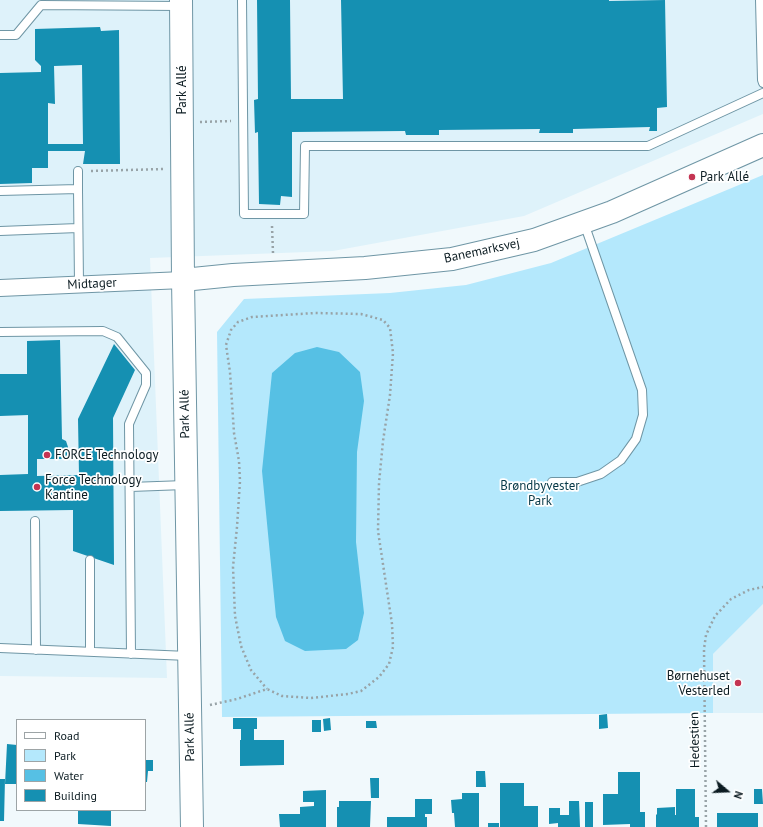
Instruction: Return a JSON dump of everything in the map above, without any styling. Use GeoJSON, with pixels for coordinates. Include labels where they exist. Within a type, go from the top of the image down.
{"type":"FeatureCollection","features":[{"type":"Feature","properties":{"kind":"street","name":"Park Allé"},"geometry":{"type":"LineString","coordinates":[[181,3],[183,280],[192,827]]}},
{"type":"Feature","properties":{"kind":"street","name":"Banemarksvej"},"geometry":{"type":"LineString","coordinates":[[183,280],[233,275],[365,268],[452,259],[534,240],[612,212],[763,145]]}},
{"type":"Feature","properties":{"kind":"street","name":"Midtager"},"geometry":{"type":"LineString","coordinates":[[0,288],[183,280]]}},
{"type":"Feature","properties":{"kind":"lane"},"geometry":{"type":"LineString","coordinates":[[242,0],[244,214],[304,214],[305,146],[648,146],[763,93]]}},
{"type":"Feature","properties":{"kind":"lane"},"geometry":{"type":"LineString","coordinates":[[760,0],[763,83]]}},
{"type":"Feature","properties":{"kind":"lane"},"geometry":{"type":"LineString","coordinates":[[0,35],[16,35],[41,5],[181,3]]}},
{"type":"Feature","properties":{"kind":"lane"},"geometry":{"type":"LineString","coordinates":[[78,171],[79,284]]}},
{"type":"Feature","properties":{"kind":"lane"},"geometry":{"type":"LineString","coordinates":[[0,191],[78,190]]}},
{"type":"Feature","properties":{"kind":"lane"},"geometry":{"type":"LineString","coordinates":[[552,482],[577,482],[601,474],[621,460],[636,439],[643,415],[642,390],[584,222]]}},
{"type":"Feature","properties":{"kind":"lane"},"geometry":{"type":"LineString","coordinates":[[0,231],[78,228]]}},
{"type":"Feature","properties":{"kind":"lane"},"geometry":{"type":"LineString","coordinates":[[0,332],[103,331],[117,337],[146,374],[146,385],[129,424],[131,654]]}},
{"type":"Feature","properties":{"kind":"lane"},"geometry":{"type":"LineString","coordinates":[[130,487],[187,485]]}},
{"type":"Feature","properties":{"kind":"lane"},"geometry":{"type":"LineString","coordinates":[[35,521],[36,650]]}},
{"type":"Feature","properties":{"kind":"lane"},"geometry":{"type":"LineString","coordinates":[[90,560],[90,652]]}},
{"type":"Feature","properties":{"kind":"lane"},"geometry":{"type":"LineString","coordinates":[[0,648],[189,656]]}},
{"type":"Feature","properties":{"kind":"path"},"geometry":{"type":"LineString","coordinates":[[182,122],[244,121]]}},
{"type":"Feature","properties":{"kind":"path"},"geometry":{"type":"LineString","coordinates":[[78,171],[182,169]]}},
{"type":"Feature","properties":{"kind":"path"},"geometry":{"type":"LineString","coordinates":[[272,214],[273,273]]}},
{"type":"Feature","properties":{"kind":"path"},"geometry":{"type":"LineString","coordinates":[[190,710],[237,699],[267,689],[282,696],[310,698],[348,694],[361,691],[379,677],[389,664],[393,647],[392,624],[378,531],[378,483],[390,395],[393,353],[390,328],[382,320],[361,314],[315,313],[252,317],[238,322],[231,330],[226,345],[230,372],[234,433],[239,461],[240,481],[233,567],[236,616],[241,646],[251,670],[267,689]]}},
{"type":"Feature","properties":{"kind":"path","name":"Hedestien"},"geometry":{"type":"LineString","coordinates":[[706,827],[704,649],[706,635],[714,616],[731,599],[749,590],[763,587]]}},
{"type":"Feature","properties":{"kind":"shaded area"},"geometry":{"type":"Polygon","coordinates":[[[0,0],[763,0],[763,114],[524,216],[333,251],[150,258],[167,678],[0,676],[0,0]]]}},
{"type":"Feature","properties":{"kind":"shaded area","name":"Børnehuset Vesterled"},"geometry":{"type":"Polygon","coordinates":[[[763,604],[763,713],[713,713],[713,654],[763,604]]]}},
{"type":"Feature","properties":{"kind":"green space","name":"Brøndbyvester Park"},"geometry":{"type":"Polygon","coordinates":[[[763,175],[763,604],[713,654],[713,713],[222,717],[217,332],[244,299],[390,293],[466,285],[551,263],[763,175]]]}},
{"type":"Feature","properties":{"kind":"water"},"geometry":{"type":"Polygon","coordinates":[[[317,347],[339,352],[360,372],[364,401],[357,452],[356,542],[364,613],[358,640],[346,649],[305,651],[285,641],[276,617],[262,471],[272,373],[295,353],[317,347]]]}},
{"type":"Feature","properties":{"kind":"building"},"geometry":{"type":"Polygon","coordinates":[[[257,0],[290,0],[291,99],[343,99],[341,0],[665,0],[667,107],[657,108],[657,131],[649,131],[650,127],[573,129],[573,133],[539,133],[540,129],[439,130],[439,135],[406,135],[405,131],[292,132],[292,197],[281,196],[280,205],[259,204],[258,132],[255,133],[254,100],[258,99],[257,0]]]}},
{"type":"Feature","properties":{"kind":"building"},"geometry":{"type":"Polygon","coordinates":[[[100,27],[101,31],[119,30],[120,164],[83,164],[85,151],[48,151],[48,168],[32,168],[32,183],[0,184],[0,73],[41,72],[41,66],[35,60],[35,29],[100,27]],[[82,65],[54,66],[55,104],[48,103],[48,144],[83,144],[82,65]]]}},
{"type":"Feature","properties":{"kind":"building","name":"FORCE Technology"},"geometry":{"type":"Polygon","coordinates":[[[60,340],[62,439],[66,441],[68,452],[66,457],[61,459],[37,459],[37,476],[79,475],[78,419],[114,344],[135,370],[113,418],[114,565],[73,551],[73,510],[0,511],[0,475],[28,474],[28,415],[0,416],[0,374],[27,374],[27,341],[60,340]]]}},
{"type":"Feature","properties":{"kind":"building"},"geometry":{"type":"Polygon","coordinates":[[[607,714],[608,728],[599,729],[599,715],[607,714]]]}},
{"type":"Feature","properties":{"kind":"building"},"geometry":{"type":"Polygon","coordinates":[[[233,718],[257,718],[257,729],[254,729],[254,740],[284,740],[284,765],[240,766],[241,729],[233,729],[233,718]]]}},
{"type":"Feature","properties":{"kind":"building"},"geometry":{"type":"Polygon","coordinates":[[[330,718],[331,730],[324,731],[323,719],[330,718]]]}},
{"type":"Feature","properties":{"kind":"building"},"geometry":{"type":"Polygon","coordinates":[[[312,720],[321,720],[321,732],[312,732],[312,720]]]}},
{"type":"Feature","properties":{"kind":"building"},"geometry":{"type":"Polygon","coordinates":[[[366,721],[376,721],[377,728],[366,728],[366,721]]]}},
{"type":"Feature","properties":{"kind":"building"},"geometry":{"type":"Polygon","coordinates":[[[7,744],[16,745],[16,784],[5,784],[7,744]]]}},
{"type":"Feature","properties":{"kind":"building"},"geometry":{"type":"Polygon","coordinates":[[[146,760],[153,760],[153,771],[148,771],[147,782],[146,760]]]}},
{"type":"Feature","properties":{"kind":"building"},"geometry":{"type":"Polygon","coordinates":[[[476,771],[485,771],[486,787],[476,787],[476,771]]]}},
{"type":"Feature","properties":{"kind":"building"},"geometry":{"type":"Polygon","coordinates":[[[618,772],[640,772],[640,812],[645,812],[645,827],[630,827],[630,824],[603,825],[603,794],[618,794],[618,772]]]}},
{"type":"Feature","properties":{"kind":"building"},"geometry":{"type":"Polygon","coordinates":[[[370,778],[379,778],[379,798],[371,798],[370,778]]]}},
{"type":"Feature","properties":{"kind":"building"},"geometry":{"type":"Polygon","coordinates":[[[0,779],[5,779],[4,821],[0,821],[0,779]]]}},
{"type":"Feature","properties":{"kind":"building"},"geometry":{"type":"Polygon","coordinates":[[[500,783],[524,783],[524,806],[538,806],[538,827],[500,827],[500,783]]]}},
{"type":"Feature","properties":{"kind":"building"},"geometry":{"type":"Polygon","coordinates":[[[676,789],[695,789],[695,817],[699,817],[699,827],[656,827],[657,808],[675,807],[676,815],[676,789]]]}},
{"type":"Feature","properties":{"kind":"building"},"geometry":{"type":"Polygon","coordinates":[[[754,789],[762,789],[763,804],[754,804],[754,789]]]}},
{"type":"Feature","properties":{"kind":"building"},"geometry":{"type":"Polygon","coordinates":[[[326,790],[326,827],[280,827],[279,814],[300,814],[300,807],[314,806],[314,802],[303,802],[303,791],[326,790]]]}},
{"type":"Feature","properties":{"kind":"building"},"geometry":{"type":"Polygon","coordinates":[[[462,793],[479,793],[479,827],[455,827],[451,800],[462,799],[462,793]]]}},
{"type":"Feature","properties":{"kind":"building"},"geometry":{"type":"Polygon","coordinates":[[[415,799],[432,799],[432,814],[425,814],[425,817],[427,817],[427,827],[387,827],[387,817],[415,817],[415,799]]]}},
{"type":"Feature","properties":{"kind":"building"},"geometry":{"type":"Polygon","coordinates":[[[339,801],[371,801],[370,827],[337,827],[337,807],[339,807],[339,801]]]}},
{"type":"Feature","properties":{"kind":"building"},"geometry":{"type":"Polygon","coordinates":[[[569,801],[579,801],[580,827],[558,827],[558,823],[549,824],[549,808],[560,808],[560,815],[569,815],[569,801]]]}},
{"type":"Feature","properties":{"kind":"building"},"geometry":{"type":"Polygon","coordinates":[[[585,802],[593,802],[593,827],[585,827],[585,802]]]}},
{"type":"Feature","properties":{"kind":"building"},"geometry":{"type":"Polygon","coordinates":[[[78,811],[111,811],[111,826],[78,824],[78,811]]]}},
{"type":"Feature","properties":{"kind":"building"},"geometry":{"type":"Polygon","coordinates":[[[717,813],[758,813],[758,827],[717,827],[717,813]]]}},
{"type":"Feature","properties":{"kind":"building"},"geometry":{"type":"Polygon","coordinates":[[[488,823],[499,823],[499,827],[488,827],[488,823]]]}},
{"type":"Feature","properties":{"kind":"place","name":"Park Allé"},"geometry":{"type":"Point","coordinates":[692,177]}},
{"type":"Feature","properties":{"kind":"place","name":"FORCE Technology"},"geometry":{"type":"Point","coordinates":[47,455]}},
{"type":"Feature","properties":{"kind":"place","name":"Force Technology Kantine"},"geometry":{"type":"Point","coordinates":[37,487]}},
{"type":"Feature","properties":{"kind":"place","name":"Børnehuset Vesterled"},"geometry":{"type":"Point","coordinates":[738,683]}}]}
